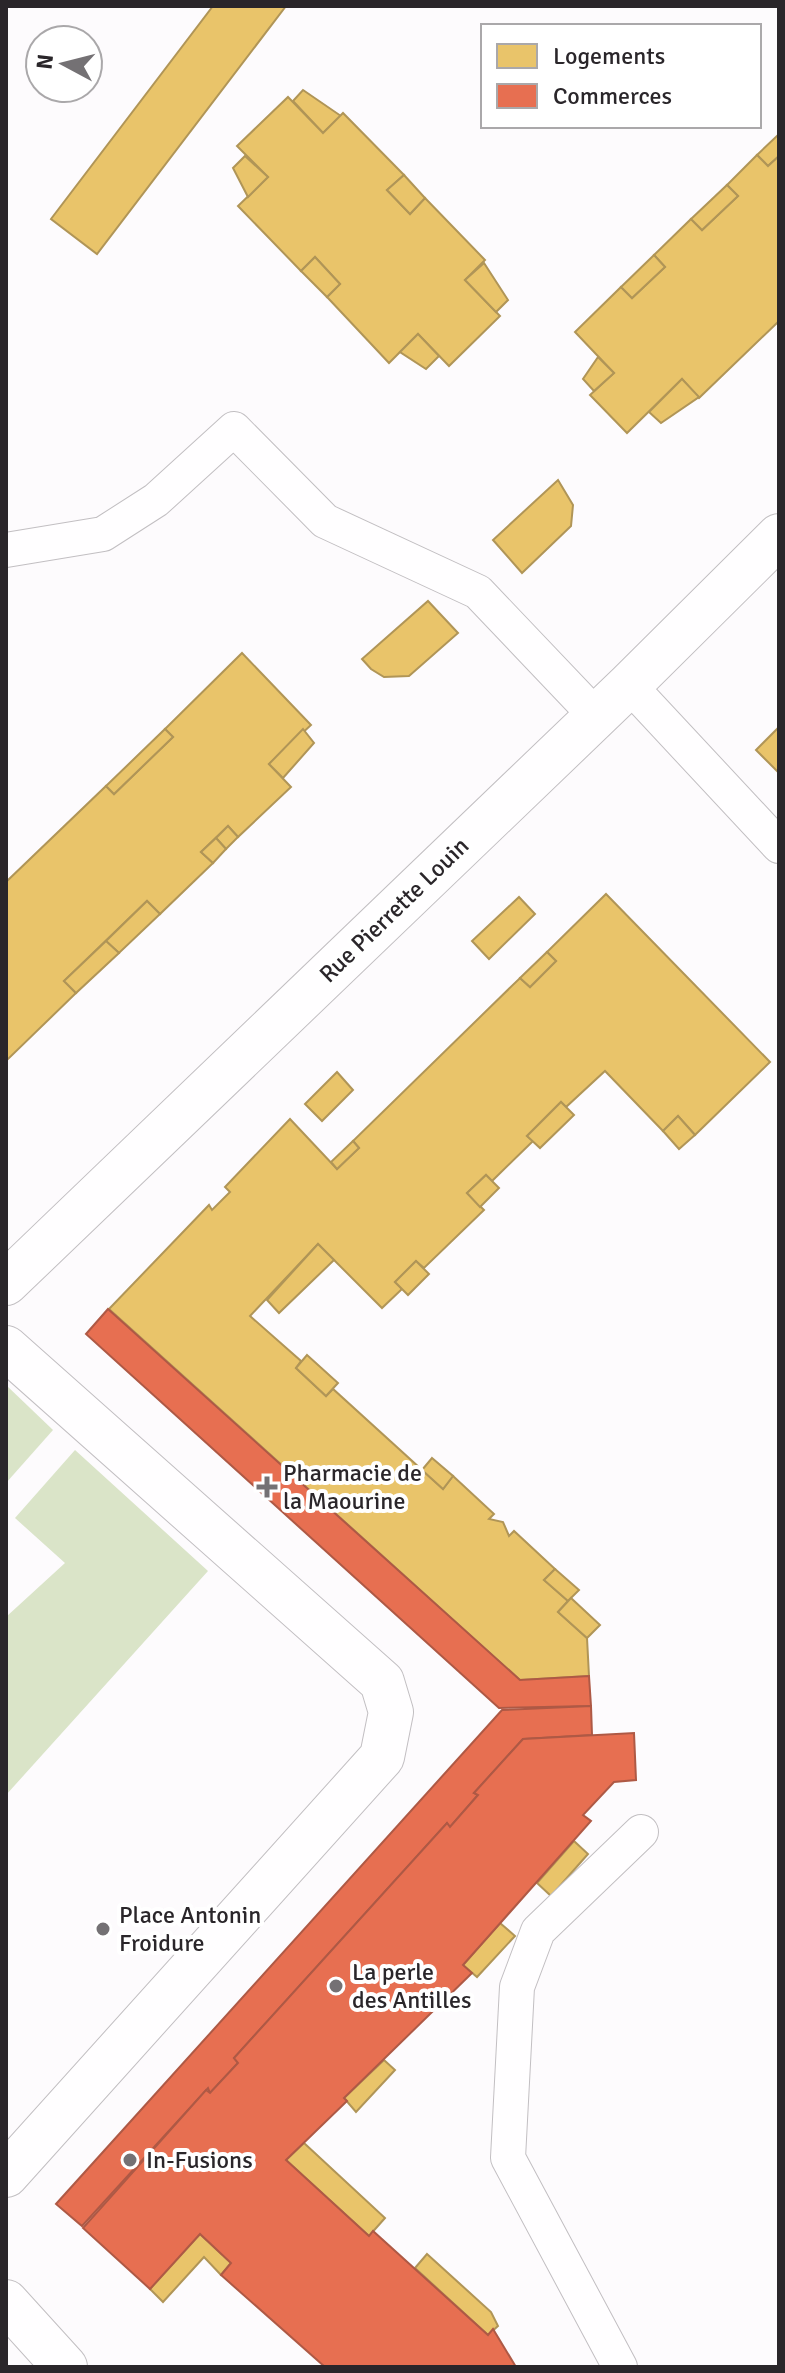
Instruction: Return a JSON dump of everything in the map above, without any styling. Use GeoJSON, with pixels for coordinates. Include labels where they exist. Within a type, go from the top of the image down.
{"type":"FeatureCollection","features":[{"type":"Feature","properties":{"kind":"street","name":"Rue Pierrette Louin"},"geometry":{"type":"LineString","coordinates":[[6,1283],[629,685],[779,536]]}},
{"type":"Feature","properties":{"kind":"street"},"geometry":{"type":"LineString","coordinates":[[6,1348],[382,1682],[391,1712],[382,1757],[6,2175]]}},
{"type":"Feature","properties":{"kind":"street"},"geometry":{"type":"LineString","coordinates":[[6,2302],[65,2367]]}},
{"type":"Feature","properties":{"kind":"lane"},"geometry":{"type":"LineString","coordinates":[[6,550],[103,534],[156,500],[234,429],[325,521],[478,592],[596,716]]}},
{"type":"Feature","properties":{"kind":"lane"},"geometry":{"type":"LineString","coordinates":[[629,685],[779,846]]}},
{"type":"Feature","properties":{"kind":"lane"},"geometry":{"type":"LineString","coordinates":[[620,2367],[508,2158],[517,1987],[538,1931],[641,1832]]}},
{"type":"Feature","properties":{"kind":"green space"},"geometry":{"type":"Polygon","coordinates":[[[6,1385],[53,1430],[6,1483],[6,1385]]]}},
{"type":"Feature","properties":{"kind":"green space"},"geometry":{"type":"Polygon","coordinates":[[[75,1450],[208,1571],[6,1795],[6,1617],[65,1563],[15,1518],[75,1450]]]}},
{"type":"Feature","properties":{"kind":"building: Logements"},"geometry":{"type":"Polygon","coordinates":[[[213,6],[286,6],[97,254],[51,219],[213,6]]]}},
{"type":"Feature","properties":{"kind":"building: Logements"},"geometry":{"type":"Polygon","coordinates":[[[303,90],[341,116],[323,133],[293,101],[303,90]]]}},
{"type":"Feature","properties":{"kind":"building: Logements"},"geometry":{"type":"Polygon","coordinates":[[[288,97],[323,133],[343,113],[404,175],[387,190],[410,214],[425,198],[485,260],[465,280],[500,316],[449,366],[418,334],[389,363],[327,297],[340,284],[315,257],[301,271],[238,206],[268,177],[237,146],[288,97]]]}},
{"type":"Feature","properties":{"kind":"building: Logements"},"geometry":{"type":"Polygon","coordinates":[[[779,134],[779,156],[768,166],[757,155],[779,134]]]}},
{"type":"Feature","properties":{"kind":"building: Logements"},"geometry":{"type":"Polygon","coordinates":[[[757,155],[768,166],[779,156],[779,321],[699,398],[682,379],[627,433],[590,395],[614,373],[575,332],[621,287],[632,298],[665,267],[654,255],[691,219],[702,230],[738,196],[727,185],[757,155]]]}},
{"type":"Feature","properties":{"kind":"building: Logements"},"geometry":{"type":"Polygon","coordinates":[[[245,156],[268,177],[248,197],[233,168],[245,156]]]}},
{"type":"Feature","properties":{"kind":"building: Logements"},"geometry":{"type":"Polygon","coordinates":[[[404,175],[425,198],[410,214],[387,190],[404,175]]]}},
{"type":"Feature","properties":{"kind":"building: Logements"},"geometry":{"type":"Polygon","coordinates":[[[727,185],[738,196],[702,230],[691,219],[727,185]]]}},
{"type":"Feature","properties":{"kind":"building: Logements"},"geometry":{"type":"Polygon","coordinates":[[[654,255],[665,267],[632,298],[621,287],[654,255]]]}},
{"type":"Feature","properties":{"kind":"building: Logements"},"geometry":{"type":"Polygon","coordinates":[[[315,257],[340,284],[327,297],[301,271],[315,257]]]}},
{"type":"Feature","properties":{"kind":"building: Logements"},"geometry":{"type":"Polygon","coordinates":[[[484,263],[508,300],[496,312],[465,280],[484,263]]]}},
{"type":"Feature","properties":{"kind":"building: Logements"},"geometry":{"type":"Polygon","coordinates":[[[418,334],[439,356],[426,369],[400,352],[418,334]]]}},
{"type":"Feature","properties":{"kind":"building: Logements"},"geometry":{"type":"Polygon","coordinates":[[[598,357],[614,373],[594,391],[583,379],[598,357]]]}},
{"type":"Feature","properties":{"kind":"building: Logements"},"geometry":{"type":"Polygon","coordinates":[[[682,379],[699,397],[661,423],[649,412],[682,379]]]}},
{"type":"Feature","properties":{"kind":"building: Logements"},"geometry":{"type":"Polygon","coordinates":[[[558,480],[573,505],[571,526],[522,573],[493,540],[558,480]]]}},
{"type":"Feature","properties":{"kind":"building: Logements"},"geometry":{"type":"Polygon","coordinates":[[[428,601],[458,633],[409,676],[384,677],[371,669],[362,659],[428,601]]]}},
{"type":"Feature","properties":{"kind":"building: Logements"},"geometry":{"type":"Polygon","coordinates":[[[242,653],[311,725],[269,764],[291,787],[238,837],[228,826],[201,852],[213,863],[160,914],[147,901],[64,981],[76,993],[6,1061],[6,882],[106,786],[114,794],[173,737],[165,729],[242,653]]]}},
{"type":"Feature","properties":{"kind":"building: Logements"},"geometry":{"type":"Polygon","coordinates":[[[779,727],[779,773],[756,750],[779,727]]]}},
{"type":"Feature","properties":{"kind":"building: Logements"},"geometry":{"type":"Polygon","coordinates":[[[165,729],[173,737],[114,794],[106,786],[165,729]]]}},
{"type":"Feature","properties":{"kind":"building: Logements"},"geometry":{"type":"Polygon","coordinates":[[[303,729],[314,743],[283,778],[269,764],[303,729]]]}},
{"type":"Feature","properties":{"kind":"building: Logements"},"geometry":{"type":"Polygon","coordinates":[[[228,826],[238,837],[226,849],[216,838],[228,826]]]}},
{"type":"Feature","properties":{"kind":"building: Logements"},"geometry":{"type":"Polygon","coordinates":[[[216,838],[226,849],[213,863],[201,852],[216,838]]]}},
{"type":"Feature","properties":{"kind":"building: Logements"},"geometry":{"type":"Polygon","coordinates":[[[606,894],[770,1062],[695,1135],[678,1116],[663,1131],[605,1071],[566,1107],[561,1102],[527,1136],[533,1141],[492,1181],[486,1175],[467,1193],[484,1210],[424,1268],[416,1261],[395,1282],[402,1289],[382,1308],[318,1244],[250,1316],[301,1361],[296,1368],[326,1396],[333,1389],[443,1489],[453,1476],[494,1514],[489,1519],[503,1522],[509,1536],[514,1531],[555,1569],[544,1580],[568,1601],[558,1612],[587,1638],[589,1676],[520,1680],[109,1309],[209,1205],[212,1210],[230,1192],[225,1187],[290,1119],[337,1169],[359,1148],[353,1141],[520,978],[530,987],[556,961],[547,952],[606,894]]]}},
{"type":"Feature","properties":{"kind":"building: Logements"},"geometry":{"type":"Polygon","coordinates":[[[519,897],[535,914],[489,959],[472,941],[519,897]]]}},
{"type":"Feature","properties":{"kind":"building: Logements"},"geometry":{"type":"Polygon","coordinates":[[[147,901],[160,914],[119,953],[106,941],[147,901]]]}},
{"type":"Feature","properties":{"kind":"building: Logements"},"geometry":{"type":"Polygon","coordinates":[[[106,941],[119,953],[76,993],[64,981],[106,941]]]}},
{"type":"Feature","properties":{"kind":"building: Logements"},"geometry":{"type":"Polygon","coordinates":[[[547,952],[556,961],[530,987],[520,978],[547,952]]]}},
{"type":"Feature","properties":{"kind":"building: Logements"},"geometry":{"type":"Polygon","coordinates":[[[337,1072],[353,1090],[322,1121],[305,1104],[337,1072]]]}},
{"type":"Feature","properties":{"kind":"building: Logements"},"geometry":{"type":"Polygon","coordinates":[[[561,1102],[574,1115],[540,1148],[527,1136],[561,1102]]]}},
{"type":"Feature","properties":{"kind":"building: Logements"},"geometry":{"type":"Polygon","coordinates":[[[678,1116],[695,1135],[679,1149],[663,1131],[678,1116]]]}},
{"type":"Feature","properties":{"kind":"building: Logements"},"geometry":{"type":"Polygon","coordinates":[[[353,1141],[359,1148],[337,1169],[331,1162],[353,1141]]]}},
{"type":"Feature","properties":{"kind":"building: Logements"},"geometry":{"type":"Polygon","coordinates":[[[486,1175],[499,1188],[480,1207],[467,1193],[486,1175]]]}},
{"type":"Feature","properties":{"kind":"building: Logements"},"geometry":{"type":"Polygon","coordinates":[[[318,1244],[334,1260],[279,1313],[267,1300],[318,1244]]]}},
{"type":"Feature","properties":{"kind":"building: Logements"},"geometry":{"type":"Polygon","coordinates":[[[416,1261],[429,1274],[408,1295],[395,1282],[416,1261]]]}},
{"type":"Feature","properties":{"kind":"building: Logements"},"geometry":{"type":"Polygon","coordinates":[[[307,1355],[338,1383],[326,1396],[296,1368],[307,1355]]]}},
{"type":"Feature","properties":{"kind":"building: Logements"},"geometry":{"type":"Polygon","coordinates":[[[432,1458],[453,1476],[443,1489],[422,1470],[432,1458]]]}},
{"type":"Feature","properties":{"kind":"building: Logements"},"geometry":{"type":"Polygon","coordinates":[[[555,1569],[579,1590],[568,1601],[544,1580],[555,1569]]]}},
{"type":"Feature","properties":{"kind":"building: Logements"},"geometry":{"type":"Polygon","coordinates":[[[571,1598],[600,1625],[587,1638],[558,1612],[571,1598]]]}},
{"type":"Feature","properties":{"kind":"building: Logements"},"geometry":{"type":"Polygon","coordinates":[[[574,1841],[588,1854],[551,1896],[537,1883],[574,1841]]]}},
{"type":"Feature","properties":{"kind":"building: Logements"},"geometry":{"type":"Polygon","coordinates":[[[500,1923],[515,1936],[477,1977],[463,1965],[500,1923]]]}},
{"type":"Feature","properties":{"kind":"building: Logements"},"geometry":{"type":"Polygon","coordinates":[[[384,2060],[395,2070],[356,2112],[344,2098],[384,2060]]]}},
{"type":"Feature","properties":{"kind":"building: Logements"},"geometry":{"type":"Polygon","coordinates":[[[304,2143],[385,2218],[369,2236],[286,2160],[304,2143]]]}},
{"type":"Feature","properties":{"kind":"building: Logements"},"geometry":{"type":"Polygon","coordinates":[[[200,2234],[231,2263],[221,2275],[204,2257],[163,2302],[150,2289],[200,2234]]]}},
{"type":"Feature","properties":{"kind":"building: Logements"},"geometry":{"type":"Polygon","coordinates":[[[427,2254],[491,2312],[498,2326],[488,2335],[415,2268],[427,2254]]]}},
{"type":"Feature","properties":{"kind":"building: Commerces"},"geometry":{"type":"Polygon","coordinates":[[[108,1309],[520,1680],[589,1676],[591,1706],[499,1708],[86,1334],[108,1309]]]}},
{"type":"Feature","properties":{"kind":"building: Commerces"},"geometry":{"type":"Polygon","coordinates":[[[591,1706],[592,1735],[523,1739],[474,1793],[478,1795],[450,1827],[447,1823],[234,2058],[238,2063],[210,2093],[208,2088],[82,2226],[56,2204],[502,1710],[591,1706]]]}},
{"type":"Feature","properties":{"kind":"building: Commerces"},"geometry":{"type":"Polygon","coordinates":[[[634,1733],[636,1780],[614,1782],[583,1815],[591,1821],[463,1965],[472,1973],[344,2098],[347,2101],[286,2160],[369,2236],[373,2231],[488,2335],[493,2329],[516,2367],[325,2367],[221,2275],[231,2263],[200,2234],[150,2289],[83,2228],[206,2090],[210,2093],[238,2063],[234,2058],[447,1823],[450,1827],[478,1795],[474,1793],[523,1739],[634,1733]]]}},
{"type":"Feature","properties":{"kind":"place","name":"Pharmacie de la Maourine"},"geometry":{"type":"Point","coordinates":[267,1487]}},
{"type":"Feature","properties":{"kind":"place","name":"Place Antonin Froidure"},"geometry":{"type":"Point","coordinates":[103,1929]}},
{"type":"Feature","properties":{"kind":"place","name":"La perle des Antilles"},"geometry":{"type":"Point","coordinates":[336,1986]}},
{"type":"Feature","properties":{"kind":"place","name":"In-Fusions"},"geometry":{"type":"Point","coordinates":[130,2160]}}]}
